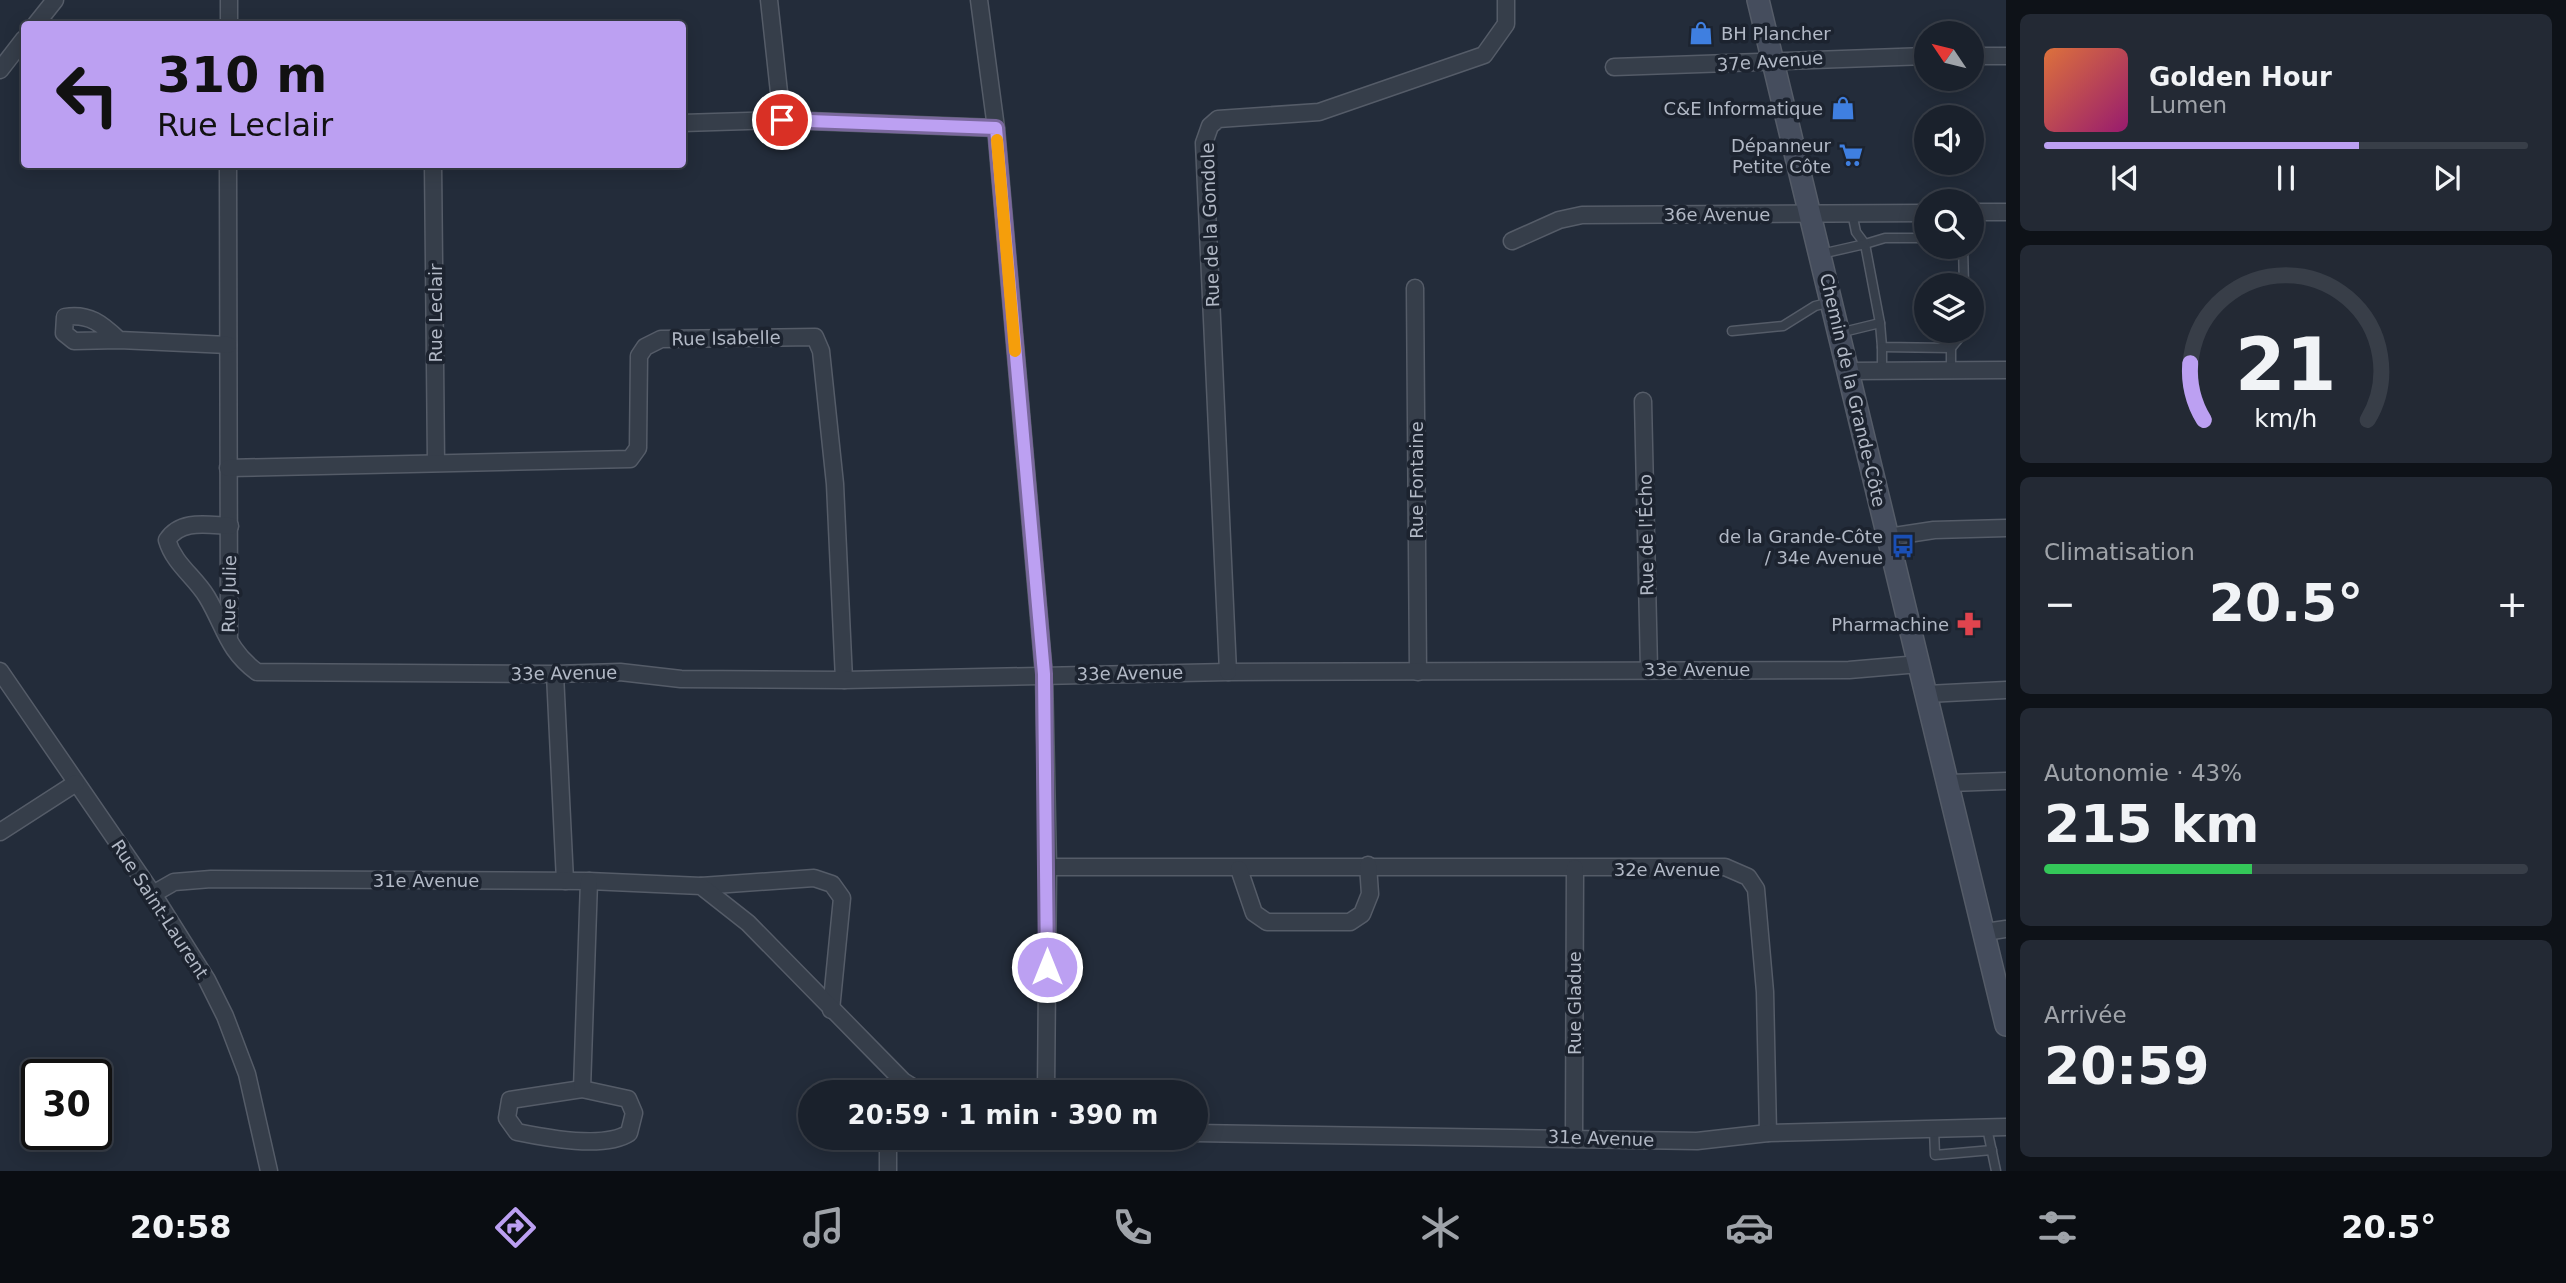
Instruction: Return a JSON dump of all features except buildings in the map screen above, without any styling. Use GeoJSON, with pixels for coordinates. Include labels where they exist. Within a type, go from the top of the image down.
{"type":"FeatureCollection","features":[{"type":"Feature","properties":{"kind":"main road","name":"Chemin de la Grande-Côte"},"geometry":{"type":"LineString","coordinates":[[1758,0],[1984,932],[2002,989],[2006,1025]]}},
{"type":"Feature","properties":{"kind":"street"},"geometry":{"type":"LineString","coordinates":[[229,0],[229,21]]}},
{"type":"Feature","properties":{"kind":"street"},"geometry":{"type":"LineString","coordinates":[[769,0],[782,120]]}},
{"type":"Feature","properties":{"kind":"street"},"geometry":{"type":"LineString","coordinates":[[979,0],[996,128],[1044,674],[1048,867],[1046,1080]]}},
{"type":"Feature","properties":{"kind":"street","name":"Rue de la Gondole"},"geometry":{"type":"LineString","coordinates":[[1228,671],[1204,143],[1210,126],[1218,119],[1320,113],[1484,55],[1506,24],[1506,0]]}},
{"type":"Feature","properties":{"kind":"street"},"geometry":{"type":"LineString","coordinates":[[38,21],[51,1]]}},
{"type":"Feature","properties":{"kind":"street"},"geometry":{"type":"LineString","coordinates":[[0,70],[21,43]]}},
{"type":"Feature","properties":{"kind":"street","name":"37e Avenue"},"geometry":{"type":"LineString","coordinates":[[1614,67],[1774,62],[1854,56],[1914,56]]}},
{"type":"Feature","properties":{"kind":"street"},"geometry":{"type":"LineString","coordinates":[[1984,56],[2006,56]]}},
{"type":"Feature","properties":{"kind":"street"},"geometry":{"type":"LineString","coordinates":[[686,123],[782,120],[996,128]]}},
{"type":"Feature","properties":{"kind":"street","name":"Rue Julie"},"geometry":{"type":"LineString","coordinates":[[228,168],[229,642]]}},
{"type":"Feature","properties":{"kind":"street","name":"Rue Leclair"},"geometry":{"type":"LineString","coordinates":[[433,168],[436,462]]}},
{"type":"Feature","properties":{"kind":"street"},"geometry":{"type":"LineString","coordinates":[[1984,212],[2006,212]]}},
{"type":"Feature","properties":{"kind":"street","name":"36e Avenue"},"geometry":{"type":"LineString","coordinates":[[1512,242],[1559,220],[1582,215],[1914,213]]}},
{"type":"Feature","properties":{"kind":"street","name":"Rue Fontaine"},"geometry":{"type":"LineString","coordinates":[[1415,288],[1418,672]]}},
{"type":"Feature","properties":{"kind":"street","name":"Rue Isabelle"},"geometry":{"type":"LineString","coordinates":[[228,468],[630,459],[638,449],[639,356],[645,347],[661,339],[815,337],[821,351],[835,484],[844,680]]}},
{"type":"Feature","properties":{"kind":"street"},"geometry":{"type":"LineString","coordinates":[[119,340],[228,345]]}},
{"type":"Feature","properties":{"kind":"street"},"geometry":{"type":"LineString","coordinates":[[1848,371],[2006,370]]}},
{"type":"Feature","properties":{"kind":"street","name":"Rue de l'Écho"},"geometry":{"type":"LineString","coordinates":[[1643,401],[1649,669]]}},
{"type":"Feature","properties":{"kind":"street","name":"Rue Julie"},"geometry":{"type":"LineString","coordinates":[[229,642],[206,596],[171,553],[167,540],[174,529],[191,525],[230,526]]}},
{"type":"Feature","properties":{"kind":"street"},"geometry":{"type":"LineString","coordinates":[[1888,537],[1934,530],[2006,528]]}},
{"type":"Feature","properties":{"kind":"street","name":"33e Avenue"},"geometry":{"type":"LineString","coordinates":[[229,642],[240,660],[257,672],[555,674],[620,671],[681,679],[844,680],[1228,671],[1874,669],[1919,664]]}},
{"type":"Feature","properties":{"kind":"street","name":"Rue Saint-Laurent"},"geometry":{"type":"LineString","coordinates":[[0,671],[196,961],[225,1016],[253,1093],[269,1171]]}},
{"type":"Feature","properties":{"kind":"street"},"geometry":{"type":"LineString","coordinates":[[555,674],[565,881]]}},
{"type":"Feature","properties":{"kind":"street"},"geometry":{"type":"LineString","coordinates":[[1927,694],[2006,690]]}},
{"type":"Feature","properties":{"kind":"street"},"geometry":{"type":"LineString","coordinates":[[1950,783],[2006,781]]}},
{"type":"Feature","properties":{"kind":"street"},"geometry":{"type":"LineString","coordinates":[[0,832],[76,783]]}},
{"type":"Feature","properties":{"kind":"street"},"geometry":{"type":"LineString","coordinates":[[1239,869],[1254,913],[1267,922],[1350,922],[1362,914],[1370,894],[1368,865]]}},
{"type":"Feature","properties":{"kind":"street","name":"32e Avenue"},"geometry":{"type":"LineString","coordinates":[[1048,867],[1725,867],[1748,877],[1756,889],[1765,992],[1768,1133]]}},
{"type":"Feature","properties":{"kind":"street","name":"Rue Gladue"},"geometry":{"type":"LineString","coordinates":[[1574,1137],[1575,868]]}},
{"type":"Feature","properties":{"kind":"street","name":"31e Avenue"},"geometry":{"type":"LineString","coordinates":[[153,894],[174,882],[211,879],[589,881],[701,886],[814,878],[832,884],[842,898],[831,1010]]}},
{"type":"Feature","properties":{"kind":"street"},"geometry":{"type":"LineString","coordinates":[[582,1089],[589,881]]}},
{"type":"Feature","properties":{"kind":"street"},"geometry":{"type":"LineString","coordinates":[[701,886],[748,923],[895,1080]]}},
{"type":"Feature","properties":{"kind":"street"},"geometry":{"type":"LineString","coordinates":[[1984,932],[2006,929]]}},
{"type":"Feature","properties":{"kind":"street"},"geometry":{"type":"LineString","coordinates":[[582,1089],[628,1099],[634,1113],[629,1133],[617,1141],[543,1138],[517,1132],[507,1118],[510,1101],[582,1089]]}},
{"type":"Feature","properties":{"kind":"street","name":"31e Avenue"},"geometry":{"type":"LineString","coordinates":[[1208,1133],[1697,1141],[1768,1133],[2006,1127]]}},
{"type":"Feature","properties":{"kind":"street"},"geometry":{"type":"LineString","coordinates":[[888,1150],[888,1171]]}},
{"type":"Feature","properties":{"kind":"lane"},"geometry":{"type":"LineString","coordinates":[[1852,213],[1856,232],[1865,244],[1880,323],[1882,370]]}},
{"type":"Feature","properties":{"kind":"lane"},"geometry":{"type":"LineString","coordinates":[[1821,254],[1885,238],[1914,238]]}},
{"type":"Feature","properties":{"kind":"lane"},"geometry":{"type":"LineString","coordinates":[[1732,331],[1783,326],[1815,306],[1832,302]]}},
{"type":"Feature","properties":{"kind":"lane"},"geometry":{"type":"LineString","coordinates":[[1839,333],[1880,323]]}},
{"type":"Feature","properties":{"kind":"lane"},"geometry":{"type":"LineString","coordinates":[[1951,370],[1951,348],[1955,343]]}},
{"type":"Feature","properties":{"kind":"lane"},"geometry":{"type":"LineString","coordinates":[[1882,347],[1951,348]]}},
{"type":"Feature","properties":{"kind":"lane"},"geometry":{"type":"LineString","coordinates":[[1987,1128],[1996,1171]]}},
{"type":"Feature","properties":{"kind":"lane"},"geometry":{"type":"LineString","coordinates":[[1934,1129],[1936,1155],[1992,1150]]}},
{"type":"Feature","properties":{"kind":"slow traffic"},"geometry":{"type":"LineString","coordinates":[[997,140],[1015,351]]}},
{"type":"Feature","properties":{"kind":"place","name":"BH Plancher"},"geometry":{"type":"Point","coordinates":[1701,33]}},
{"type":"Feature","properties":{"kind":"place","name":"C&E Informatique"},"geometry":{"type":"Point","coordinates":[1843,108]}},
{"type":"Feature","properties":{"kind":"place","name":"Dépanneur Petite Côte"},"geometry":{"type":"Point","coordinates":[1851,155]}},
{"type":"Feature","properties":{"kind":"place","name":"de la Grande-Côte / 34e Avenue"},"geometry":{"type":"Point","coordinates":[1903,546]}},
{"type":"Feature","properties":{"kind":"place","name":"Pharmachine"},"geometry":{"type":"Point","coordinates":[1969,624]}},
{"type":"Feature","properties":{"kind":"route"},"geometry":{"type":"LineString","coordinates":[[782,120],[996,128],[1044,674],[1047,967]]}}]}
